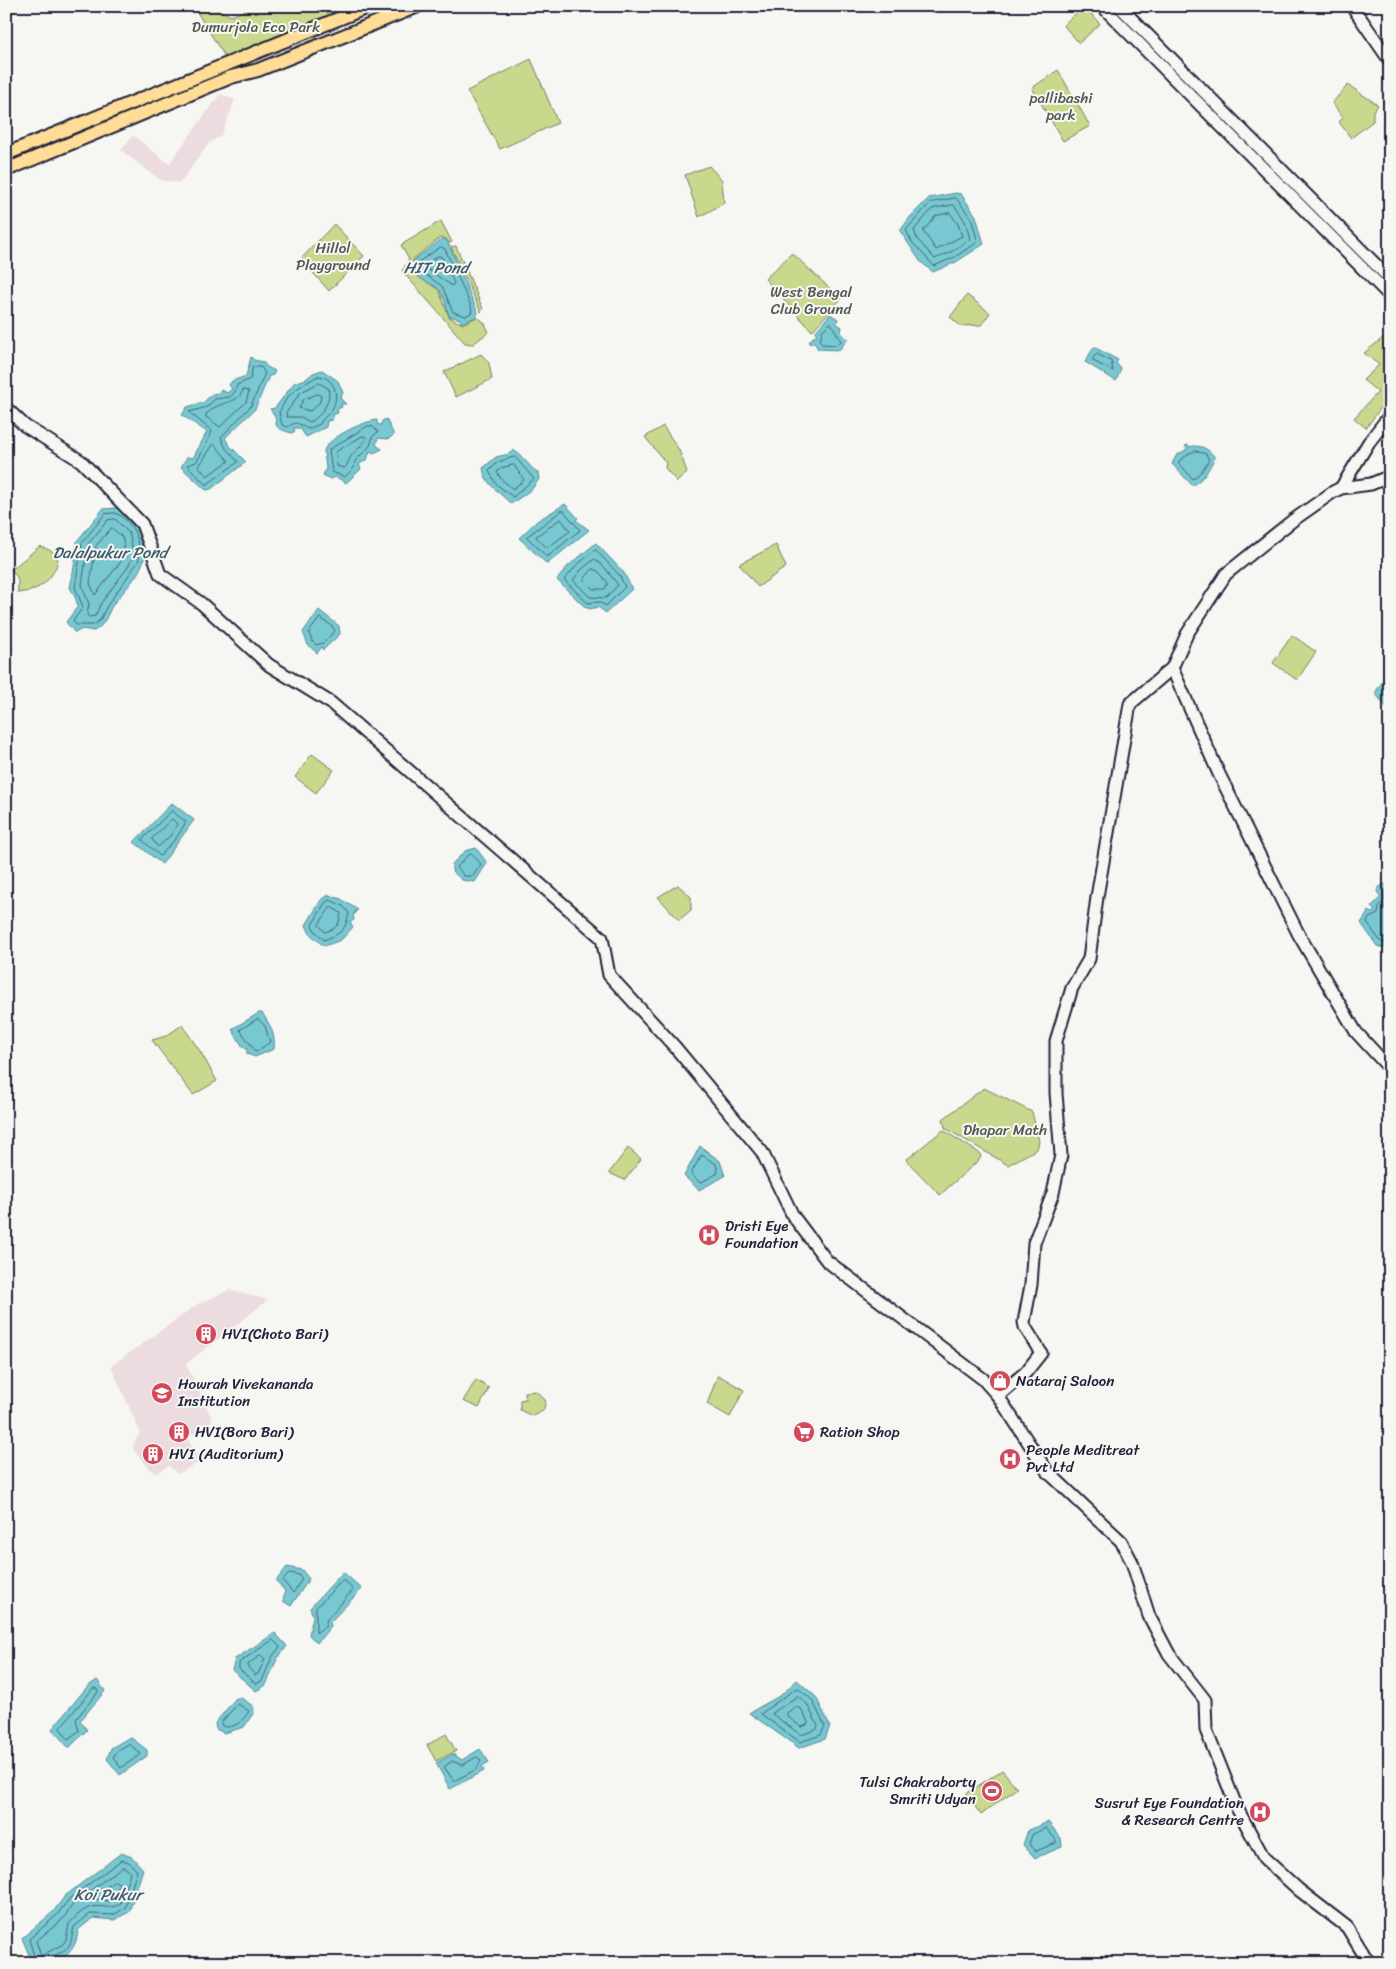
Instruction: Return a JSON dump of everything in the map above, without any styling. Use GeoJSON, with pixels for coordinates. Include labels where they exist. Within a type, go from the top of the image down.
{"type":"FeatureCollection","features":[{"type":"Feature","properties":{"kind":"main road"},"geometry":{"type":"LineString","coordinates":[[6,154],[370,6]]}},
{"type":"Feature","properties":{"kind":"main road"},"geometry":{"type":"LineString","coordinates":[[6,170],[231,77],[258,70],[418,6]]}},
{"type":"Feature","properties":{"kind":"main road"},"geometry":{"type":"LineString","coordinates":[[1102,6],[1390,296]]}},
{"type":"Feature","properties":{"kind":"main road"},"geometry":{"type":"LineString","coordinates":[[1352,6],[1390,61]]}},
{"type":"Feature","properties":{"kind":"main road"},"geometry":{"type":"LineString","coordinates":[[1117,21],[1122,9],[1390,279]]}},
{"type":"Feature","properties":{"kind":"main road"},"geometry":{"type":"LineString","coordinates":[[6,408],[25,426],[81,462],[142,524],[160,574],[202,604],[269,665],[331,703],[602,938],[609,975],[675,1047],[762,1152],[793,1216],[827,1261],[983,1380],[998,1396],[1047,1471],[1121,1540],[1132,1562],[1149,1616],[1169,1654],[1205,1700],[1206,1730],[1237,1808],[1264,1858],[1299,1890],[1347,1927],[1369,1963]]}},
{"type":"Feature","properties":{"kind":"main road"},"geometry":{"type":"LineString","coordinates":[[998,1396],[1026,1372],[1041,1353],[1025,1327],[1024,1322],[1031,1285],[1034,1243],[1053,1193],[1061,1155],[1056,1093],[1056,1041],[1072,988],[1089,959],[1097,897],[1128,727],[1129,710],[1136,698],[1172,668],[1187,634],[1226,574],[1298,517],[1341,488],[1369,442],[1390,415]]}},
{"type":"Feature","properties":{"kind":"main road"},"geometry":{"type":"LineString","coordinates":[[1341,488],[1372,484],[1390,476]]}},
{"type":"Feature","properties":{"kind":"main road"},"geometry":{"type":"LineString","coordinates":[[1172,668],[1219,774],[1299,934],[1356,1032],[1390,1069]]}},
{"type":"Feature","properties":{"kind":"shaded area"},"geometry":{"type":"Polygon","coordinates":[[[220,94],[235,100],[221,136],[209,143],[180,183],[160,180],[121,150],[133,135],[169,164],[220,94]]]}},
{"type":"Feature","properties":{"kind":"shaded area","name":"Howrah Vivekananda Institution"},"geometry":{"type":"Polygon","coordinates":[[[229,1290],[268,1300],[186,1364],[213,1420],[187,1438],[201,1461],[178,1474],[169,1466],[155,1474],[134,1451],[133,1446],[140,1432],[111,1366],[198,1304],[229,1290]]]}},
{"type":"Feature","properties":{"kind":"green space","name":"Dumurjola Eco Park"},"geometry":{"type":"Polygon","coordinates":[[[193,6],[215,8],[231,16],[256,6],[360,6],[227,60],[193,6]]]}},
{"type":"Feature","properties":{"kind":"green space"},"geometry":{"type":"Polygon","coordinates":[[[1084,6],[1100,24],[1079,43],[1063,25],[1084,6]]]}},
{"type":"Feature","properties":{"kind":"green space"},"geometry":{"type":"Polygon","coordinates":[[[531,59],[558,123],[500,149],[467,91],[531,59]]]}},
{"type":"Feature","properties":{"kind":"green space","name":"pallibashi park"},"geometry":{"type":"Polygon","coordinates":[[[1058,70],[1090,126],[1063,141],[1032,88],[1058,70]]]}},
{"type":"Feature","properties":{"kind":"green space"},"geometry":{"type":"Polygon","coordinates":[[[1348,85],[1378,105],[1373,111],[1373,121],[1351,138],[1339,122],[1343,118],[1332,103],[1348,85]]]}},
{"type":"Feature","properties":{"kind":"green space"},"geometry":{"type":"Polygon","coordinates":[[[709,166],[722,180],[724,203],[699,217],[685,175],[709,166]]]}},
{"type":"Feature","properties":{"kind":"green space"},"geometry":{"type":"Polygon","coordinates":[[[441,221],[452,242],[449,243],[445,238],[440,238],[413,259],[414,273],[439,290],[449,317],[462,324],[477,317],[484,322],[489,332],[473,344],[465,343],[402,271],[409,260],[401,245],[441,221]]]}},
{"type":"Feature","properties":{"kind":"green space","name":"Hillol Playground"},"geometry":{"type":"Polygon","coordinates":[[[334,224],[364,256],[329,291],[301,259],[334,224]]]}},
{"type":"Feature","properties":{"kind":"green space"},"geometry":{"type":"Polygon","coordinates":[[[456,246],[483,309],[481,312],[451,247],[456,246]]]}},
{"type":"Feature","properties":{"kind":"green space","name":"West Bengal Club Ground"},"geometry":{"type":"Polygon","coordinates":[[[792,253],[841,299],[812,331],[765,279],[792,253]]]}},
{"type":"Feature","properties":{"kind":"green space"},"geometry":{"type":"Polygon","coordinates":[[[967,295],[990,313],[981,325],[961,326],[950,317],[967,295]]]}},
{"type":"Feature","properties":{"kind":"green space"},"geometry":{"type":"Polygon","coordinates":[[[1388,334],[1390,336],[1390,395],[1366,428],[1354,418],[1378,392],[1363,380],[1379,365],[1364,353],[1388,334]]]}},
{"type":"Feature","properties":{"kind":"green space"},"geometry":{"type":"Polygon","coordinates":[[[481,354],[489,363],[492,379],[456,397],[444,372],[481,354]]]}},
{"type":"Feature","properties":{"kind":"green space"},"geometry":{"type":"Polygon","coordinates":[[[663,426],[679,450],[687,472],[677,482],[665,468],[666,463],[645,437],[663,426]]]}},
{"type":"Feature","properties":{"kind":"green space"},"geometry":{"type":"Polygon","coordinates":[[[776,545],[786,567],[758,587],[739,564],[776,545]]]}},
{"type":"Feature","properties":{"kind":"green space"},"geometry":{"type":"Polygon","coordinates":[[[40,546],[56,554],[58,560],[55,569],[51,576],[39,587],[18,593],[18,579],[12,572],[12,569],[40,546]]]}},
{"type":"Feature","properties":{"kind":"green space"},"geometry":{"type":"Polygon","coordinates":[[[1292,635],[1316,652],[1297,680],[1273,663],[1292,635]]]}},
{"type":"Feature","properties":{"kind":"green space"},"geometry":{"type":"Polygon","coordinates":[[[312,754],[334,770],[316,793],[295,777],[312,754]]]}},
{"type":"Feature","properties":{"kind":"green space"},"geometry":{"type":"Polygon","coordinates":[[[678,885],[691,897],[691,910],[679,920],[658,897],[678,885]]]}},
{"type":"Feature","properties":{"kind":"green space"},"geometry":{"type":"Polygon","coordinates":[[[182,1025],[217,1081],[193,1095],[152,1040],[166,1036],[182,1025]]]}},
{"type":"Feature","properties":{"kind":"green space","name":"Dhapar Math"},"geometry":{"type":"Polygon","coordinates":[[[984,1088],[1032,1112],[1039,1141],[1037,1149],[1008,1165],[945,1128],[943,1119],[984,1088]]]}},
{"type":"Feature","properties":{"kind":"green space"},"geometry":{"type":"Polygon","coordinates":[[[943,1130],[981,1154],[980,1159],[940,1195],[906,1160],[943,1130]]]}},
{"type":"Feature","properties":{"kind":"green space"},"geometry":{"type":"Polygon","coordinates":[[[628,1148],[641,1159],[625,1180],[609,1173],[628,1148]]]}},
{"type":"Feature","properties":{"kind":"green space"},"geometry":{"type":"Polygon","coordinates":[[[718,1375],[744,1390],[730,1417],[707,1404],[718,1375]]]}},
{"type":"Feature","properties":{"kind":"green space"},"geometry":{"type":"Polygon","coordinates":[[[476,1380],[489,1388],[479,1408],[463,1401],[476,1380]]]}},
{"type":"Feature","properties":{"kind":"green space"},"geometry":{"type":"Polygon","coordinates":[[[536,1391],[546,1401],[543,1411],[532,1416],[520,1410],[520,1400],[526,1399],[524,1392],[536,1391]]]}},
{"type":"Feature","properties":{"kind":"green space"},"geometry":{"type":"Polygon","coordinates":[[[446,1734],[456,1751],[436,1761],[427,1745],[446,1734]]]}},
{"type":"Feature","properties":{"kind":"green space","name":"Tulsi Chakraborty Smriti Udyan"},"geometry":{"type":"Polygon","coordinates":[[[1002,1770],[1017,1788],[981,1815],[966,1794],[1002,1770]]]}},
{"type":"Feature","properties":{"kind":"water"},"geometry":{"type":"Polygon","coordinates":[[[956,193],[961,194],[976,216],[984,244],[956,262],[933,272],[920,261],[900,231],[911,216],[929,198],[956,193]]]}},
{"type":"Feature","properties":{"kind":"water","name":"HIT Pond"},"geometry":{"type":"Polygon","coordinates":[[[442,239],[447,240],[478,313],[476,317],[461,323],[460,319],[449,316],[439,290],[421,279],[413,271],[415,259],[442,239]]]}},
{"type":"Feature","properties":{"kind":"water"},"geometry":{"type":"Polygon","coordinates":[[[830,314],[838,319],[836,323],[842,327],[841,332],[848,339],[839,350],[818,349],[814,342],[810,344],[809,342],[813,337],[816,337],[816,331],[830,314]]]}},
{"type":"Feature","properties":{"kind":"water"},"geometry":{"type":"Polygon","coordinates":[[[1094,347],[1118,360],[1116,363],[1121,369],[1116,381],[1085,362],[1094,347]]]}},
{"type":"Feature","properties":{"kind":"water"},"geometry":{"type":"Polygon","coordinates":[[[251,357],[254,360],[263,362],[267,367],[275,371],[273,375],[269,376],[255,409],[225,438],[229,445],[246,462],[211,489],[206,490],[181,467],[187,457],[193,458],[207,432],[182,415],[187,407],[204,402],[212,394],[219,393],[221,389],[227,393],[232,389],[229,385],[232,381],[246,376],[251,357]]]}},
{"type":"Feature","properties":{"kind":"water"},"geometry":{"type":"Polygon","coordinates":[[[322,370],[338,381],[343,393],[340,398],[346,404],[341,404],[342,407],[337,409],[338,413],[334,414],[332,420],[327,421],[326,427],[306,437],[300,428],[293,428],[295,431],[292,433],[279,429],[274,414],[270,409],[275,408],[294,383],[322,370]]]}},
{"type":"Feature","properties":{"kind":"water"},"geometry":{"type":"Polygon","coordinates":[[[386,419],[394,435],[388,439],[378,438],[376,445],[382,449],[374,453],[370,451],[367,460],[359,464],[361,469],[346,483],[336,477],[330,479],[323,475],[326,469],[324,451],[332,441],[364,423],[377,420],[377,424],[381,425],[382,421],[386,419]]]}},
{"type":"Feature","properties":{"kind":"water"},"geometry":{"type":"Polygon","coordinates":[[[1188,445],[1189,447],[1204,448],[1215,458],[1205,475],[1193,486],[1172,464],[1176,456],[1187,449],[1185,446],[1188,445]]]}},
{"type":"Feature","properties":{"kind":"water"},"geometry":{"type":"Polygon","coordinates":[[[513,450],[538,473],[539,479],[532,489],[511,504],[490,484],[483,468],[496,457],[509,454],[513,450]]]}},
{"type":"Feature","properties":{"kind":"water"},"geometry":{"type":"Polygon","coordinates":[[[565,504],[578,518],[576,520],[589,530],[547,564],[519,538],[537,521],[565,504]]]}},
{"type":"Feature","properties":{"kind":"water","name":"Dalalpukur Pond"},"geometry":{"type":"Polygon","coordinates":[[[116,508],[135,523],[143,538],[145,555],[143,562],[134,578],[114,603],[101,626],[94,631],[82,629],[75,633],[66,622],[78,606],[70,588],[77,541],[103,509],[116,508]]]}},
{"type":"Feature","properties":{"kind":"water"},"geometry":{"type":"Polygon","coordinates":[[[596,543],[624,573],[632,589],[606,613],[598,607],[590,609],[585,607],[557,580],[567,567],[596,543]]]}},
{"type":"Feature","properties":{"kind":"water"},"geometry":{"type":"Polygon","coordinates":[[[319,610],[339,626],[340,634],[323,650],[322,647],[317,653],[308,645],[303,632],[319,610]]]}},
{"type":"Feature","properties":{"kind":"water"},"geometry":{"type":"Polygon","coordinates":[[[1390,670],[1390,707],[1386,707],[1375,693],[1390,670]]]}},
{"type":"Feature","properties":{"kind":"water"},"geometry":{"type":"Polygon","coordinates":[[[172,803],[194,820],[162,864],[134,842],[172,803]]]}},
{"type":"Feature","properties":{"kind":"water"},"geometry":{"type":"Polygon","coordinates":[[[476,848],[487,863],[475,882],[462,880],[452,871],[452,864],[465,851],[476,848]]]}},
{"type":"Feature","properties":{"kind":"water"},"geometry":{"type":"Polygon","coordinates":[[[1389,883],[1390,947],[1387,949],[1377,946],[1361,923],[1369,911],[1372,913],[1375,911],[1371,907],[1381,897],[1377,892],[1378,888],[1389,883]]]}},
{"type":"Feature","properties":{"kind":"water"},"geometry":{"type":"Polygon","coordinates":[[[329,895],[341,899],[358,910],[354,912],[356,913],[353,915],[354,920],[350,922],[353,927],[341,940],[324,946],[310,934],[306,925],[321,900],[329,895]]]}},
{"type":"Feature","properties":{"kind":"water"},"geometry":{"type":"Polygon","coordinates":[[[262,1013],[272,1030],[274,1049],[255,1057],[247,1054],[247,1049],[243,1047],[232,1029],[262,1013]]]}},
{"type":"Feature","properties":{"kind":"water"},"geometry":{"type":"Polygon","coordinates":[[[700,1146],[720,1161],[725,1176],[699,1190],[684,1176],[700,1146]]]}},
{"type":"Feature","properties":{"kind":"water"},"geometry":{"type":"Polygon","coordinates":[[[287,1567],[302,1570],[309,1579],[291,1606],[283,1601],[285,1591],[276,1581],[287,1567]]]}},
{"type":"Feature","properties":{"kind":"water"},"geometry":{"type":"Polygon","coordinates":[[[343,1572],[362,1589],[330,1622],[331,1626],[317,1643],[309,1635],[313,1616],[310,1608],[343,1572]]]}},
{"type":"Feature","properties":{"kind":"water"},"geometry":{"type":"Polygon","coordinates":[[[275,1633],[287,1646],[277,1659],[266,1685],[256,1691],[232,1670],[235,1659],[275,1633]]]}},
{"type":"Feature","properties":{"kind":"water"},"geometry":{"type":"Polygon","coordinates":[[[97,1680],[105,1691],[80,1721],[87,1730],[69,1748],[52,1729],[87,1687],[97,1680]]]}},
{"type":"Feature","properties":{"kind":"water"},"geometry":{"type":"Polygon","coordinates":[[[797,1680],[816,1697],[830,1726],[825,1739],[799,1748],[749,1713],[781,1695],[797,1680]]]}},
{"type":"Feature","properties":{"kind":"water"},"geometry":{"type":"Polygon","coordinates":[[[236,1698],[241,1698],[253,1706],[254,1712],[244,1727],[224,1733],[216,1729],[215,1723],[236,1698]]]}},
{"type":"Feature","properties":{"kind":"water"},"geometry":{"type":"Polygon","coordinates":[[[130,1737],[147,1750],[147,1756],[120,1775],[107,1759],[111,1748],[130,1737]]]}},
{"type":"Feature","properties":{"kind":"water"},"geometry":{"type":"Polygon","coordinates":[[[480,1749],[489,1762],[482,1766],[484,1771],[450,1789],[436,1763],[453,1754],[462,1760],[480,1749]]]}},
{"type":"Feature","properties":{"kind":"water"},"geometry":{"type":"Polygon","coordinates":[[[1048,1822],[1061,1838],[1062,1847],[1035,1858],[1023,1845],[1028,1830],[1048,1822]]]}},
{"type":"Feature","properties":{"kind":"water","name":"Koi Pukur"},"geometry":{"type":"Polygon","coordinates":[[[121,1853],[132,1857],[143,1869],[129,1912],[114,1920],[93,1918],[78,1930],[73,1947],[64,1957],[49,1962],[32,1962],[22,1938],[53,1912],[65,1896],[121,1853]]]}},
{"type":"Feature","properties":{"kind":"place","name":"Dristi Eye Foundation"},"geometry":{"type":"Point","coordinates":[709,1235]}},
{"type":"Feature","properties":{"kind":"place","name":"HVI(Choto Bari)"},"geometry":{"type":"Point","coordinates":[206,1334]}},
{"type":"Feature","properties":{"kind":"place","name":"Nataraj Saloon"},"geometry":{"type":"Point","coordinates":[1000,1381]}},
{"type":"Feature","properties":{"kind":"place","name":"Howrah Vivekananda Institution"},"geometry":{"type":"Point","coordinates":[162,1393]}},
{"type":"Feature","properties":{"kind":"place","name":"HVI(Boro Bari)"},"geometry":{"type":"Point","coordinates":[179,1432]}},
{"type":"Feature","properties":{"kind":"place","name":"Ration Shop"},"geometry":{"type":"Point","coordinates":[804,1432]}},
{"type":"Feature","properties":{"kind":"place","name":"HVI (Auditorium)"},"geometry":{"type":"Point","coordinates":[153,1454]}},
{"type":"Feature","properties":{"kind":"place","name":"People Meditreat Pvt Ltd"},"geometry":{"type":"Point","coordinates":[1010,1459]}},
{"type":"Feature","properties":{"kind":"place","name":"Tulsi Chakraborty Smriti Udyan"},"geometry":{"type":"Point","coordinates":[992,1791]}},
{"type":"Feature","properties":{"kind":"place","name":"Susrut Eye Foundation & Research Centre"},"geometry":{"type":"Point","coordinates":[1260,1812]}}]}
